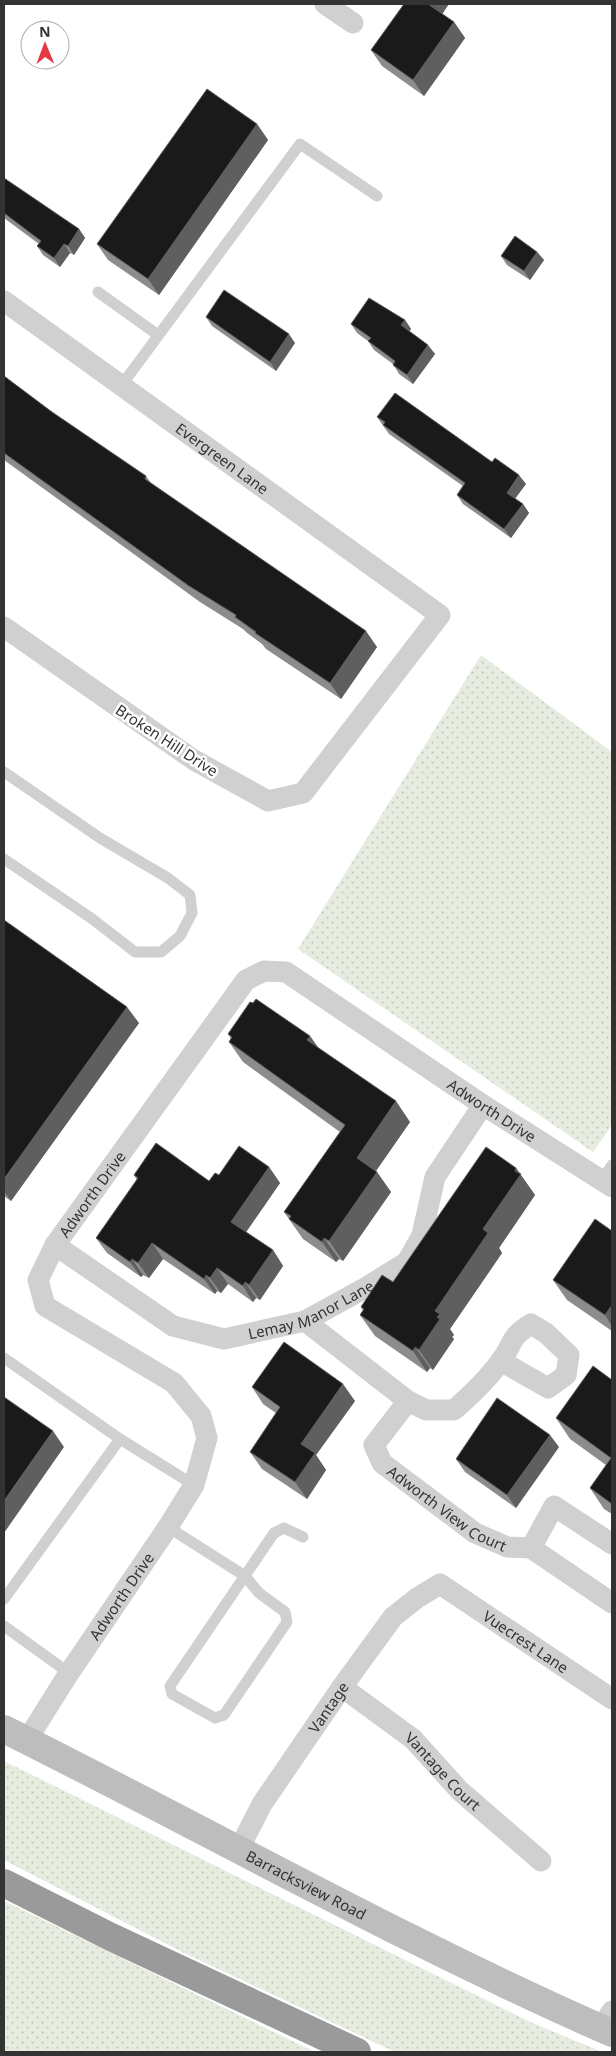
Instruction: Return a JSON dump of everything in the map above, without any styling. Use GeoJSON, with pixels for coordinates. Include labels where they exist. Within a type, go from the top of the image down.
{"type":"FeatureCollection","features":[{"type":"Feature","properties":{"kind":"highway"},"geometry":{"type":"LineString","coordinates":[[4,1883],[111,1937],[357,2052]]}},
{"type":"Feature","properties":{"kind":"street"},"geometry":{"type":"LineString","coordinates":[[325,4],[353,23]]}},
{"type":"Feature","properties":{"kind":"street","name":"Evergreen Lane"},"geometry":{"type":"LineString","coordinates":[[4,302],[440,614]]}},
{"type":"Feature","properties":{"kind":"street","name":"Broken Hill Drive"},"geometry":{"type":"LineString","coordinates":[[4,627],[194,760],[268,801],[302,793],[440,614]]}},
{"type":"Feature","properties":{"kind":"street","name":"Adworth Drive"},"geometry":{"type":"LineString","coordinates":[[15,1735],[69,1673],[168,1527],[194,1485],[208,1438],[201,1416],[174,1383],[45,1306],[38,1280],[55,1246],[246,980],[264,971],[286,972],[483,1105],[609,1177]]}},
{"type":"Feature","properties":{"kind":"street","name":"Lemay Manor Lane"},"geometry":{"type":"LineString","coordinates":[[55,1246],[172,1326],[224,1339],[305,1321],[366,1288],[407,1262],[422,1235],[435,1177],[483,1105]]}},
{"type":"Feature","properties":{"kind":"street"},"geometry":{"type":"LineString","coordinates":[[305,1321],[408,1401],[426,1410],[454,1410],[478,1388],[502,1361]]}},
{"type":"Feature","properties":{"kind":"street","name":"Adworth View Court"},"geometry":{"type":"LineString","coordinates":[[408,1401],[374,1445],[382,1463],[475,1533],[507,1547],[531,1548],[612,1603]]}},
{"type":"Feature","properties":{"kind":"street","name":"Adworth View Court"},"geometry":{"type":"LineString","coordinates":[[531,1548],[554,1506],[612,1544]]}},
{"type":"Feature","properties":{"kind":"street","name":"Vantage"},"geometry":{"type":"LineString","coordinates":[[238,1851],[262,1804],[342,1686],[393,1617],[417,1598],[440,1584]]}},
{"type":"Feature","properties":{"kind":"street","name":"Vuecrest Lane"},"geometry":{"type":"LineString","coordinates":[[440,1584],[612,1699]]}},
{"type":"Feature","properties":{"kind":"street","name":"Vantage Court"},"geometry":{"type":"LineString","coordinates":[[342,1686],[413,1739],[460,1791],[541,1861]]}},
{"type":"Feature","properties":{"kind":"street","name":"Barracksview Road"},"geometry":{"type":"LineString","coordinates":[[15,1735],[238,1851],[465,1965],[609,2024]]}},
{"type":"Feature","properties":{"kind":"lane"},"geometry":{"type":"LineString","coordinates":[[121,386],[300,144],[377,196]]}},
{"type":"Feature","properties":{"kind":"lane"},"geometry":{"type":"LineString","coordinates":[[98,292],[158,335]]}},
{"type":"Feature","properties":{"kind":"lane"},"geometry":{"type":"LineString","coordinates":[[4,772],[100,838],[168,878],[190,895],[192,913],[180,936],[161,952],[135,952],[91,918],[4,858]]}},
{"type":"Feature","properties":{"kind":"lane"},"geometry":{"type":"LineString","coordinates":[[4,1358],[120,1438],[194,1485]]}},
{"type":"Feature","properties":{"kind":"lane"},"geometry":{"type":"LineString","coordinates":[[4,1599],[120,1438]]}},
{"type":"Feature","properties":{"kind":"lane"},"geometry":{"type":"LineString","coordinates":[[168,1527],[245,1576],[259,1594],[285,1612],[287,1622],[224,1714],[215,1718],[172,1694],[170,1686],[245,1576],[274,1533],[284,1528],[303,1537]]}},
{"type":"Feature","properties":{"kind":"lane"},"geometry":{"type":"LineString","coordinates":[[4,1626],[69,1673]]}},
{"type":"Feature","properties":{"kind":"shaded area"},"geometry":{"type":"Polygon","coordinates":[[[481,655],[612,752],[612,1125],[593,1152],[298,949],[481,655]]]}},
{"type":"Feature","properties":{"kind":"shaded area"},"geometry":{"type":"Polygon","coordinates":[[[4,1761],[528,2021],[602,2052],[395,2052],[180,1951],[4,1860],[4,1761]]]}},
{"type":"Feature","properties":{"kind":"shaded area"},"geometry":{"type":"Polygon","coordinates":[[[4,1901],[315,2052],[4,2052],[4,1901]]]}},
{"type":"Feature","properties":{"kind":"building"},"geometry":{"type":"Polygon","coordinates":[[[404,4],[428,4],[454,22],[413,80],[371,50],[404,4]]]}},
{"type":"Feature","properties":{"kind":"building"},"geometry":{"type":"Polygon","coordinates":[[[207,89],[257,124],[148,279],[97,244],[207,89]]]}},
{"type":"Feature","properties":{"kind":"building"},"geometry":{"type":"Polygon","coordinates":[[[4,178],[79,229],[68,246],[64,244],[54,258],[37,246],[41,241],[4,213],[4,178]]]}},
{"type":"Feature","properties":{"kind":"building"},"geometry":{"type":"Polygon","coordinates":[[[515,236],[537,252],[524,271],[501,256],[515,236]]]}},
{"type":"Feature","properties":{"kind":"building"},"geometry":{"type":"Polygon","coordinates":[[[224,290],[289,334],[270,362],[206,317],[224,290]]]}},
{"type":"Feature","properties":{"kind":"building"},"geometry":{"type":"Polygon","coordinates":[[[369,298],[405,320],[401,325],[428,345],[407,375],[393,365],[395,361],[368,341],[371,338],[351,324],[369,298]]]}},
{"type":"Feature","properties":{"kind":"building"},"geometry":{"type":"Polygon","coordinates":[[[4,376],[52,412],[146,476],[145,479],[366,631],[330,683],[255,633],[235,617],[236,615],[189,586],[4,453],[4,376]]]}},
{"type":"Feature","properties":{"kind":"building"},"geometry":{"type":"Polygon","coordinates":[[[395,393],[492,462],[495,458],[519,475],[507,493],[523,504],[504,529],[457,495],[465,483],[383,425],[385,422],[377,417],[395,393]]]}},
{"type":"Feature","properties":{"kind":"building"},"geometry":{"type":"Polygon","coordinates":[[[4,920],[127,1007],[4,1179],[4,920]]]}},
{"type":"Feature","properties":{"kind":"building"},"geometry":{"type":"Polygon","coordinates":[[[256,999],[310,1036],[307,1040],[396,1101],[357,1158],[377,1172],[329,1241],[324,1238],[322,1242],[289,1219],[291,1216],[284,1212],[345,1125],[229,1042],[232,1037],[228,1034],[250,1002],[253,1003],[256,999]]]}},
{"type":"Feature","properties":{"kind":"building"},"geometry":{"type":"Polygon","coordinates":[[[156,1143],[209,1181],[215,1173],[219,1175],[239,1146],[269,1167],[231,1222],[273,1250],[249,1285],[245,1282],[243,1286],[217,1268],[210,1278],[206,1275],[204,1279],[152,1243],[138,1263],[132,1259],[130,1262],[96,1238],[138,1178],[134,1175],[156,1143]]]}},
{"type":"Feature","properties":{"kind":"building"},"geometry":{"type":"Polygon","coordinates":[[[486,1147],[516,1168],[515,1171],[521,1174],[483,1229],[488,1233],[435,1311],[440,1314],[437,1317],[440,1319],[419,1350],[415,1347],[413,1351],[360,1315],[364,1309],[361,1307],[382,1275],[393,1282],[486,1147]]]}},
{"type":"Feature","properties":{"kind":"building"},"geometry":{"type":"Polygon","coordinates":[[[595,1219],[612,1231],[612,1305],[605,1315],[553,1280],[595,1219]]]}},
{"type":"Feature","properties":{"kind":"building"},"geometry":{"type":"Polygon","coordinates":[[[284,1342],[343,1384],[301,1444],[315,1453],[295,1482],[250,1452],[280,1407],[252,1387],[284,1342]]]}},
{"type":"Feature","properties":{"kind":"building"},"geometry":{"type":"Polygon","coordinates":[[[593,1366],[612,1380],[612,1504],[590,1488],[611,1458],[556,1418],[593,1366]]]}},
{"type":"Feature","properties":{"kind":"building"},"geometry":{"type":"Polygon","coordinates":[[[4,1397],[53,1431],[4,1501],[4,1397]]]}},
{"type":"Feature","properties":{"kind":"building"},"geometry":{"type":"Polygon","coordinates":[[[497,1398],[550,1435],[507,1495],[456,1459],[497,1398]]]}}]}
